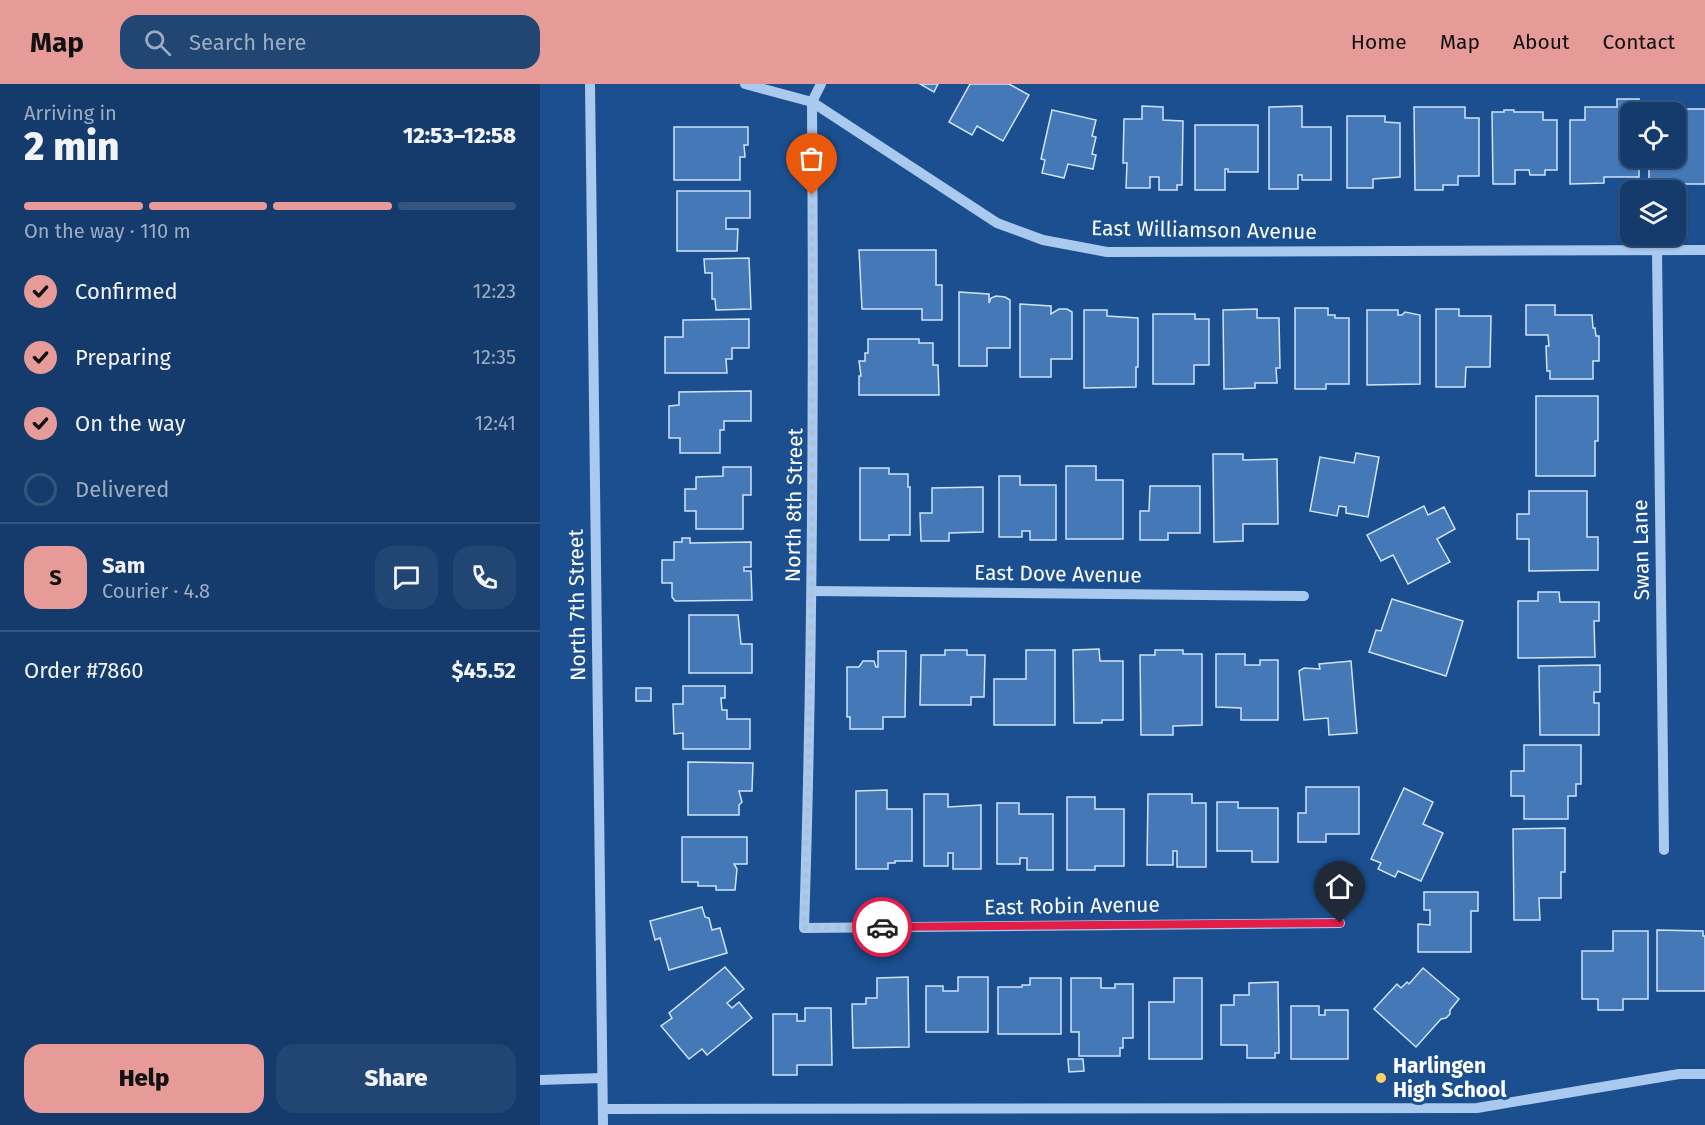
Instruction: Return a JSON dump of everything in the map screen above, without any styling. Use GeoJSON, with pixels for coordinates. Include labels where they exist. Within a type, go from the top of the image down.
{"type":"FeatureCollection","features":[{"type":"Feature","properties":{"kind":"street","name":"North 7th Street"},"geometry":{"type":"LineString","coordinates":[[590,84],[603,1125]]}},
{"type":"Feature","properties":{"kind":"street","name":"East Williamson Avenue"},"geometry":{"type":"LineString","coordinates":[[745,84],[812,102],[997,223],[1043,240],[1107,252],[1705,250]]}},
{"type":"Feature","properties":{"kind":"street","name":"North 8th Street"},"geometry":{"type":"LineString","coordinates":[[804,928],[810,748],[814,428],[812,102],[821,84]]}},
{"type":"Feature","properties":{"kind":"street","name":"Swan Lane"},"geometry":{"type":"LineString","coordinates":[[1657,250],[1664,850]]}},
{"type":"Feature","properties":{"kind":"street","name":"East Dove Avenue"},"geometry":{"type":"LineString","coordinates":[[812,591],[1304,596]]}},
{"type":"Feature","properties":{"kind":"street","name":"East Robin Avenue"},"geometry":{"type":"LineString","coordinates":[[804,928],[1340,923]]}},
{"type":"Feature","properties":{"kind":"street"},"geometry":{"type":"LineString","coordinates":[[603,1109],[1477,1108],[1679,1074],[1705,1074]]}},
{"type":"Feature","properties":{"kind":"street"},"geometry":{"type":"LineString","coordinates":[[540,1080],[602,1078]]}},
{"type":"Feature","properties":{"kind":"building"},"geometry":{"type":"Polygon","coordinates":[[[920,84],[938,84],[934,92],[920,84]]]}},
{"type":"Feature","properties":{"kind":"building"},"geometry":{"type":"Polygon","coordinates":[[[970,84],[1009,84],[1029,95],[1003,141],[977,126],[972,135],[949,122],[970,84]]]}},
{"type":"Feature","properties":{"kind":"building"},"geometry":{"type":"Polygon","coordinates":[[[1617,99],[1639,99],[1639,102],[1620,102],[1620,168],[1639,168],[1639,177],[1604,177],[1604,183],[1570,184],[1570,120],[1585,120],[1585,107],[1617,107],[1617,99]]]}},
{"type":"Feature","properties":{"kind":"building"},"geometry":{"type":"Polygon","coordinates":[[[1142,106],[1163,107],[1163,120],[1183,121],[1182,185],[1177,185],[1177,190],[1159,190],[1159,177],[1150,177],[1150,188],[1126,188],[1127,163],[1123,163],[1124,119],[1142,119],[1142,106]]]}},
{"type":"Feature","properties":{"kind":"building"},"geometry":{"type":"Polygon","coordinates":[[[1302,106],[1302,127],[1331,127],[1331,180],[1302,180],[1302,175],[1298,175],[1298,189],[1269,189],[1269,107],[1302,106]]]}},
{"type":"Feature","properties":{"kind":"building"},"geometry":{"type":"Polygon","coordinates":[[[1414,107],[1465,107],[1465,118],[1479,118],[1479,176],[1458,176],[1458,185],[1443,185],[1443,190],[1415,190],[1414,107]]]}},
{"type":"Feature","properties":{"kind":"building"},"geometry":{"type":"Polygon","coordinates":[[[1686,109],[1705,109],[1705,184],[1686,184],[1686,180],[1649,180],[1649,168],[1686,168],[1686,109]]]}},
{"type":"Feature","properties":{"kind":"building"},"geometry":{"type":"Polygon","coordinates":[[[1052,110],[1096,120],[1092,136],[1096,137],[1092,154],[1096,155],[1093,169],[1068,164],[1064,178],[1042,173],[1045,160],[1041,159],[1052,110]]]}},
{"type":"Feature","properties":{"kind":"building"},"geometry":{"type":"Polygon","coordinates":[[[1504,110],[1543,112],[1543,120],[1557,120],[1557,170],[1545,170],[1545,175],[1530,175],[1529,170],[1515,170],[1515,184],[1493,184],[1492,112],[1504,112],[1504,110]]]}},
{"type":"Feature","properties":{"kind":"building"},"geometry":{"type":"Polygon","coordinates":[[[1347,116],[1385,116],[1385,122],[1400,123],[1400,177],[1373,179],[1373,188],[1347,188],[1347,116]]]}},
{"type":"Feature","properties":{"kind":"building"},"geometry":{"type":"Polygon","coordinates":[[[1195,125],[1258,125],[1258,172],[1228,172],[1228,169],[1225,169],[1225,190],[1195,190],[1195,125]]]}},
{"type":"Feature","properties":{"kind":"building"},"geometry":{"type":"Polygon","coordinates":[[[674,127],[748,127],[748,145],[744,145],[745,157],[740,157],[740,180],[674,180],[674,127]]]}},
{"type":"Feature","properties":{"kind":"building"},"geometry":{"type":"Polygon","coordinates":[[[677,191],[750,191],[750,218],[726,218],[726,229],[738,229],[737,251],[677,251],[677,191]]]}},
{"type":"Feature","properties":{"kind":"building"},"geometry":{"type":"Polygon","coordinates":[[[859,250],[936,250],[936,285],[942,285],[942,320],[922,320],[922,309],[862,309],[859,250]]]}},
{"type":"Feature","properties":{"kind":"building"},"geometry":{"type":"Polygon","coordinates":[[[749,258],[751,309],[716,310],[715,299],[712,299],[712,273],[705,273],[704,259],[749,258]]]}},
{"type":"Feature","properties":{"kind":"building"},"geometry":{"type":"Polygon","coordinates":[[[959,292],[989,294],[989,303],[991,298],[996,296],[1010,300],[1010,348],[987,348],[987,366],[959,366],[959,292]]]}},
{"type":"Feature","properties":{"kind":"building"},"geometry":{"type":"Polygon","coordinates":[[[1020,304],[1051,306],[1051,314],[1059,309],[1072,312],[1072,359],[1051,359],[1051,377],[1020,377],[1020,304]]]}},
{"type":"Feature","properties":{"kind":"building"},"geometry":{"type":"Polygon","coordinates":[[[1526,305],[1555,305],[1555,315],[1592,315],[1593,328],[1595,328],[1596,336],[1599,336],[1599,361],[1593,361],[1593,379],[1550,379],[1550,371],[1547,371],[1548,335],[1526,335],[1526,305]]]}},
{"type":"Feature","properties":{"kind":"building"},"geometry":{"type":"Polygon","coordinates":[[[1295,308],[1328,308],[1328,315],[1335,315],[1335,318],[1349,318],[1349,384],[1326,384],[1326,389],[1295,389],[1295,308]]]}},
{"type":"Feature","properties":{"kind":"building"},"geometry":{"type":"Polygon","coordinates":[[[1257,309],[1257,318],[1279,318],[1280,368],[1276,368],[1277,383],[1255,383],[1255,388],[1224,389],[1223,310],[1257,309]]]}},
{"type":"Feature","properties":{"kind":"building"},"geometry":{"type":"Polygon","coordinates":[[[1436,309],[1459,309],[1459,316],[1491,316],[1490,367],[1466,367],[1465,387],[1436,387],[1436,309]]]}},
{"type":"Feature","properties":{"kind":"building"},"geometry":{"type":"Polygon","coordinates":[[[1084,310],[1107,310],[1107,316],[1138,318],[1136,387],[1084,388],[1084,310]]]}},
{"type":"Feature","properties":{"kind":"building"},"geometry":{"type":"Polygon","coordinates":[[[1367,310],[1398,310],[1398,315],[1405,312],[1420,315],[1420,384],[1367,385],[1367,310]]]}},
{"type":"Feature","properties":{"kind":"building"},"geometry":{"type":"Polygon","coordinates":[[[1153,314],[1195,314],[1195,319],[1209,319],[1209,365],[1194,365],[1194,384],[1153,384],[1153,314]]]}},
{"type":"Feature","properties":{"kind":"building"},"geometry":{"type":"Polygon","coordinates":[[[749,319],[749,348],[732,348],[732,359],[726,359],[727,373],[665,373],[665,337],[683,337],[683,320],[749,319]]]}},
{"type":"Feature","properties":{"kind":"building"},"geometry":{"type":"Polygon","coordinates":[[[868,339],[919,339],[919,343],[933,343],[933,365],[938,365],[939,395],[859,395],[859,376],[861,376],[859,361],[865,361],[865,353],[868,353],[868,339]]]}},
{"type":"Feature","properties":{"kind":"building"},"geometry":{"type":"Polygon","coordinates":[[[751,391],[751,421],[724,421],[724,430],[720,430],[720,453],[680,453],[680,438],[669,438],[669,406],[679,405],[679,392],[751,391]]]}},
{"type":"Feature","properties":{"kind":"building"},"geometry":{"type":"Polygon","coordinates":[[[1536,396],[1598,396],[1595,476],[1536,476],[1536,396]]]}},
{"type":"Feature","properties":{"kind":"building"},"geometry":{"type":"Polygon","coordinates":[[[1356,453],[1379,457],[1368,517],[1346,513],[1346,507],[1339,506],[1337,516],[1310,511],[1320,457],[1354,463],[1356,453]]]}},
{"type":"Feature","properties":{"kind":"building"},"geometry":{"type":"Polygon","coordinates":[[[1213,454],[1243,454],[1243,460],[1277,459],[1278,524],[1243,524],[1243,541],[1214,542],[1213,454]]]}},
{"type":"Feature","properties":{"kind":"building"},"geometry":{"type":"Polygon","coordinates":[[[1066,466],[1096,466],[1096,480],[1123,480],[1123,539],[1066,539],[1066,466]]]}},
{"type":"Feature","properties":{"kind":"building"},"geometry":{"type":"Polygon","coordinates":[[[723,467],[751,467],[751,495],[743,495],[743,529],[696,529],[696,511],[685,511],[685,489],[696,489],[696,477],[723,476],[723,467]]]}},
{"type":"Feature","properties":{"kind":"building"},"geometry":{"type":"Polygon","coordinates":[[[860,468],[889,468],[889,474],[908,474],[910,535],[889,535],[889,540],[860,540],[860,468]]]}},
{"type":"Feature","properties":{"kind":"building"},"geometry":{"type":"Polygon","coordinates":[[[999,476],[1020,476],[1020,485],[1056,485],[1056,540],[1030,540],[1030,531],[1022,531],[1022,537],[999,537],[999,476]]]}},
{"type":"Feature","properties":{"kind":"building"},"geometry":{"type":"Polygon","coordinates":[[[1150,486],[1200,486],[1200,533],[1168,533],[1168,540],[1140,540],[1140,511],[1149,511],[1150,486]]]}},
{"type":"Feature","properties":{"kind":"building"},"geometry":{"type":"Polygon","coordinates":[[[983,487],[983,532],[949,533],[949,541],[921,541],[920,513],[932,513],[932,488],[983,487]]]}},
{"type":"Feature","properties":{"kind":"building"},"geometry":{"type":"Polygon","coordinates":[[[1529,491],[1587,491],[1587,537],[1598,537],[1598,570],[1529,571],[1529,539],[1517,539],[1517,514],[1529,514],[1529,491]]]}},
{"type":"Feature","properties":{"kind":"building"},"geometry":{"type":"Polygon","coordinates":[[[1424,506],[1428,515],[1444,507],[1455,529],[1437,539],[1450,562],[1408,584],[1393,555],[1381,561],[1367,535],[1424,506]]]}},
{"type":"Feature","properties":{"kind":"building"},"geometry":{"type":"Polygon","coordinates":[[[682,538],[690,538],[690,543],[751,542],[751,567],[744,567],[744,571],[751,571],[752,600],[675,601],[672,597],[672,583],[662,583],[662,560],[674,560],[674,542],[682,542],[682,538]]]}},
{"type":"Feature","properties":{"kind":"building"},"geometry":{"type":"Polygon","coordinates":[[[1538,592],[1559,592],[1560,602],[1599,602],[1599,621],[1594,621],[1595,657],[1518,658],[1518,601],[1538,601],[1538,592]]]}},
{"type":"Feature","properties":{"kind":"building"},"geometry":{"type":"Polygon","coordinates":[[[1392,599],[1463,621],[1446,676],[1369,652],[1376,630],[1381,631],[1392,599]]]}},
{"type":"Feature","properties":{"kind":"building"},"geometry":{"type":"Polygon","coordinates":[[[689,615],[738,615],[741,644],[752,644],[752,673],[689,673],[689,615]]]}},
{"type":"Feature","properties":{"kind":"building"},"geometry":{"type":"Polygon","coordinates":[[[1099,649],[1100,661],[1123,661],[1123,720],[1074,723],[1073,650],[1099,649]]]}},
{"type":"Feature","properties":{"kind":"building"},"geometry":{"type":"Polygon","coordinates":[[[945,650],[967,650],[967,655],[985,655],[984,697],[971,697],[971,705],[920,705],[921,655],[945,655],[945,650]]]}},
{"type":"Feature","properties":{"kind":"building"},"geometry":{"type":"Polygon","coordinates":[[[1026,650],[1055,650],[1055,725],[994,725],[994,679],[1026,679],[1026,650]]]}},
{"type":"Feature","properties":{"kind":"building"},"geometry":{"type":"Polygon","coordinates":[[[1155,650],[1183,650],[1183,654],[1202,654],[1202,725],[1173,726],[1173,735],[1141,735],[1140,655],[1155,655],[1155,650]]]}},
{"type":"Feature","properties":{"kind":"building"},"geometry":{"type":"Polygon","coordinates":[[[878,651],[906,651],[905,717],[883,717],[883,729],[850,729],[850,717],[847,717],[847,667],[859,667],[863,661],[874,661],[878,667],[878,651]]]}},
{"type":"Feature","properties":{"kind":"building"},"geometry":{"type":"Polygon","coordinates":[[[1216,654],[1245,654],[1245,665],[1260,665],[1260,660],[1278,660],[1278,720],[1241,720],[1241,708],[1216,707],[1216,654]]]}},
{"type":"Feature","properties":{"kind":"building"},"geometry":{"type":"Polygon","coordinates":[[[1351,661],[1357,733],[1329,735],[1328,718],[1304,720],[1299,671],[1304,668],[1320,669],[1319,664],[1351,661]]]}},
{"type":"Feature","properties":{"kind":"building"},"geometry":{"type":"Polygon","coordinates":[[[1600,665],[1600,692],[1594,692],[1594,703],[1599,703],[1599,735],[1540,735],[1539,666],[1600,665]]]}},
{"type":"Feature","properties":{"kind":"building"},"geometry":{"type":"Polygon","coordinates":[[[683,686],[725,686],[725,698],[721,698],[722,710],[727,710],[727,719],[750,719],[750,749],[683,749],[683,733],[674,734],[673,704],[683,704],[683,686]]]}},
{"type":"Feature","properties":{"kind":"building"},"geometry":{"type":"Polygon","coordinates":[[[636,688],[651,688],[651,701],[636,701],[636,688]]]}},
{"type":"Feature","properties":{"kind":"building"},"geometry":{"type":"Polygon","coordinates":[[[1524,745],[1581,745],[1581,784],[1576,784],[1576,796],[1568,796],[1568,819],[1524,819],[1524,796],[1511,796],[1511,771],[1524,771],[1524,745]]]}},
{"type":"Feature","properties":{"kind":"building"},"geometry":{"type":"Polygon","coordinates":[[[688,762],[753,763],[752,791],[739,791],[742,802],[739,805],[739,815],[688,815],[688,762]]]}},
{"type":"Feature","properties":{"kind":"building"},"geometry":{"type":"Polygon","coordinates":[[[1306,787],[1359,787],[1359,834],[1326,834],[1326,842],[1298,842],[1298,813],[1306,813],[1306,787]]]}},
{"type":"Feature","properties":{"kind":"building"},"geometry":{"type":"Polygon","coordinates":[[[1404,788],[1433,802],[1423,824],[1443,833],[1421,881],[1398,871],[1395,877],[1378,869],[1381,863],[1371,859],[1404,788]]]}},
{"type":"Feature","properties":{"kind":"building"},"geometry":{"type":"Polygon","coordinates":[[[887,790],[887,809],[912,809],[912,861],[888,863],[888,869],[856,869],[856,791],[887,790]]]}},
{"type":"Feature","properties":{"kind":"building"},"geometry":{"type":"Polygon","coordinates":[[[924,794],[948,794],[948,807],[981,805],[981,869],[953,869],[953,853],[948,853],[948,866],[924,866],[924,794]]]}},
{"type":"Feature","properties":{"kind":"building"},"geometry":{"type":"Polygon","coordinates":[[[1148,794],[1192,794],[1192,803],[1206,803],[1206,867],[1177,867],[1177,851],[1173,851],[1173,865],[1147,865],[1148,794]]]}},
{"type":"Feature","properties":{"kind":"building"},"geometry":{"type":"Polygon","coordinates":[[[1067,797],[1095,797],[1095,809],[1124,809],[1124,866],[1095,866],[1095,870],[1067,870],[1067,797]]]}},
{"type":"Feature","properties":{"kind":"building"},"geometry":{"type":"Polygon","coordinates":[[[1217,802],[1238,802],[1238,808],[1278,808],[1278,862],[1252,862],[1252,851],[1217,851],[1217,802]]]}},
{"type":"Feature","properties":{"kind":"building"},"geometry":{"type":"Polygon","coordinates":[[[997,803],[1019,803],[1019,814],[1053,814],[1053,870],[1027,870],[1027,858],[1020,858],[1020,864],[997,864],[997,803]]]}},
{"type":"Feature","properties":{"kind":"building"},"geometry":{"type":"Polygon","coordinates":[[[1565,828],[1565,872],[1561,872],[1561,898],[1539,898],[1540,920],[1514,920],[1513,829],[1565,828]]]}},
{"type":"Feature","properties":{"kind":"building"},"geometry":{"type":"Polygon","coordinates":[[[682,837],[747,837],[747,864],[734,864],[737,869],[735,890],[716,890],[716,886],[698,886],[698,882],[682,882],[682,837]]]}},
{"type":"Feature","properties":{"kind":"building"},"geometry":{"type":"Polygon","coordinates":[[[1424,892],[1478,892],[1478,911],[1471,911],[1471,952],[1418,952],[1418,924],[1430,925],[1430,910],[1424,910],[1424,892]]]}},
{"type":"Feature","properties":{"kind":"building"},"geometry":{"type":"Polygon","coordinates":[[[702,907],[705,917],[709,918],[712,930],[720,928],[727,953],[669,970],[660,938],[655,940],[650,921],[702,907]]]}},
{"type":"Feature","properties":{"kind":"building"},"geometry":{"type":"Polygon","coordinates":[[[1657,930],[1703,931],[1703,936],[1705,936],[1705,991],[1657,991],[1657,930]]]}},
{"type":"Feature","properties":{"kind":"building"},"geometry":{"type":"Polygon","coordinates":[[[1613,931],[1648,931],[1648,999],[1623,999],[1623,1010],[1598,1010],[1598,999],[1582,999],[1582,951],[1613,951],[1613,931]]]}},
{"type":"Feature","properties":{"kind":"building"},"geometry":{"type":"Polygon","coordinates":[[[725,967],[744,989],[727,1003],[732,1008],[739,1002],[752,1018],[707,1055],[702,1049],[689,1059],[661,1026],[672,1018],[669,1013],[725,967]]]}},
{"type":"Feature","properties":{"kind":"building"},"geometry":{"type":"Polygon","coordinates":[[[1423,968],[1459,999],[1450,1010],[1450,1014],[1441,1019],[1416,1047],[1374,1009],[1397,984],[1401,988],[1407,982],[1409,984],[1423,968]]]}},
{"type":"Feature","properties":{"kind":"building"},"geometry":{"type":"Polygon","coordinates":[[[908,977],[909,1047],[853,1048],[852,1004],[866,1004],[866,998],[877,998],[877,978],[908,977]]]}},
{"type":"Feature","properties":{"kind":"building"},"geometry":{"type":"Polygon","coordinates":[[[958,977],[988,977],[988,1032],[926,1032],[926,986],[943,986],[943,991],[958,991],[958,977]]]}},
{"type":"Feature","properties":{"kind":"building"},"geometry":{"type":"Polygon","coordinates":[[[1030,978],[1061,978],[1061,1034],[998,1034],[998,987],[1030,985],[1030,978]]]}},
{"type":"Feature","properties":{"kind":"building"},"geometry":{"type":"Polygon","coordinates":[[[1071,978],[1101,978],[1101,988],[1115,988],[1115,984],[1133,984],[1133,1038],[1123,1038],[1120,1056],[1079,1056],[1079,1032],[1071,1032],[1071,978]]]}},
{"type":"Feature","properties":{"kind":"building"},"geometry":{"type":"Polygon","coordinates":[[[1174,978],[1202,978],[1202,1059],[1149,1059],[1149,1002],[1174,1002],[1174,978]]]}},
{"type":"Feature","properties":{"kind":"building"},"geometry":{"type":"Polygon","coordinates":[[[1278,982],[1279,1053],[1275,1053],[1275,1058],[1247,1058],[1247,1045],[1221,1045],[1221,1005],[1234,1005],[1234,995],[1249,995],[1249,983],[1278,982]]]}},
{"type":"Feature","properties":{"kind":"building"},"geometry":{"type":"Polygon","coordinates":[[[1291,1006],[1319,1006],[1319,1015],[1325,1015],[1325,1010],[1348,1010],[1348,1059],[1291,1059],[1291,1006]]]}},
{"type":"Feature","properties":{"kind":"building"},"geometry":{"type":"Polygon","coordinates":[[[805,1008],[831,1008],[832,1065],[797,1065],[797,1075],[773,1075],[773,1014],[797,1014],[797,1021],[805,1021],[805,1008]]]}},
{"type":"Feature","properties":{"kind":"building"},"geometry":{"type":"Polygon","coordinates":[[[1068,1059],[1083,1059],[1084,1071],[1069,1072],[1068,1059]]]}},
{"type":"Feature","properties":{"kind":"way so far"},"geometry":{"type":"LineString","coordinates":[[812,195],[813,568],[804,928],[882,927]]}},
{"type":"Feature","properties":{"kind":"place","name":"Harlingen High School"},"geometry":{"type":"Point","coordinates":[1381,1078]}},
{"type":"Feature","properties":{"kind":"route"},"geometry":{"type":"LineString","coordinates":[[882,927],[1340,923]]}}]}
